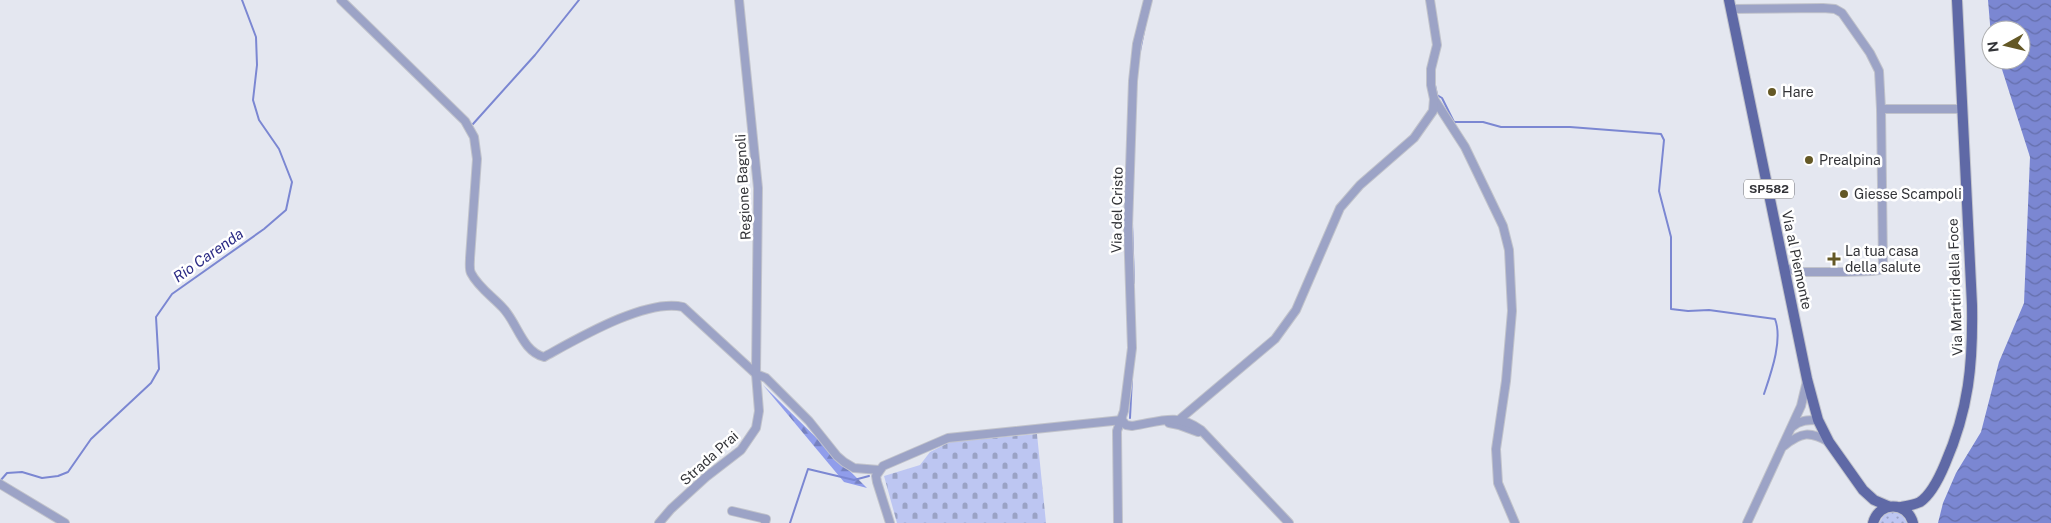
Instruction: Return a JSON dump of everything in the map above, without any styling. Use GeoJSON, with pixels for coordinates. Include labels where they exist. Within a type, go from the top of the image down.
{"type":"FeatureCollection","features":[{"type":"Feature","properties":{"kind":"main road","name":"Via Martiri della Foce"},"geometry":{"type":"LineString","coordinates":[[1913,523],[1920,502],[1934,486],[1955,442],[1966,404],[1970,374],[1972,305],[1957,0]]}},
{"type":"Feature","properties":{"kind":"main road","name":"Via al Piemonte"},"geometry":{"type":"LineString","coordinates":[[1730,5],[1807,379],[1818,420],[1829,442],[1868,495],[1888,506]]}},
{"type":"Feature","properties":{"kind":"main road","name":"Via al Piemonte"},"geometry":{"type":"LineString","coordinates":[[1868,495],[1874,510],[1874,520]]}},
{"type":"Feature","properties":{"kind":"main road"},"geometry":{"type":"LineString","coordinates":[[1874,520],[1880,511],[1888,506],[1901,508],[1920,502]]}},
{"type":"Feature","properties":{"kind":"main road"},"geometry":{"type":"LineString","coordinates":[[1901,508],[1908,513],[1913,523]]}},
{"type":"Feature","properties":{"kind":"street"},"geometry":{"type":"LineString","coordinates":[[342,0],[465,121],[474,137],[477,159],[470,258],[471,272],[477,282],[512,318],[526,346],[536,355],[544,357],[597,327],[651,308],[671,304],[683,306],[756,374],[766,378],[809,421],[844,462],[854,468],[879,470]]}},
{"type":"Feature","properties":{"kind":"street","name":"Regione Bagnoli"},"geometry":{"type":"LineString","coordinates":[[739,0],[758,188],[756,374]]}},
{"type":"Feature","properties":{"kind":"street","name":"Via del Cristo"},"geometry":{"type":"LineString","coordinates":[[1118,523],[1117,431],[1122,420],[1132,348],[1128,227],[1132,81],[1137,44],[1148,0]]}},
{"type":"Feature","properties":{"kind":"street"},"geometry":{"type":"LineString","coordinates":[[1180,419],[1264,350],[1280,333],[1296,310],[1340,208],[1360,185],[1414,138],[1433,111],[1434,99],[1431,69],[1437,45],[1430,0]]}},
{"type":"Feature","properties":{"kind":"street"},"geometry":{"type":"LineString","coordinates":[[1730,5],[1835,9],[1842,13],[1870,53],[1879,71],[1883,266],[1879,270],[1853,272],[1800,272],[1785,268]]}},
{"type":"Feature","properties":{"kind":"street"},"geometry":{"type":"LineString","coordinates":[[1434,99],[1465,147],[1503,226],[1509,250],[1512,311],[1506,381],[1496,449],[1498,483],[1515,523]]}},
{"type":"Feature","properties":{"kind":"street"},"geometry":{"type":"LineString","coordinates":[[1881,109],[1962,109]]}},
{"type":"Feature","properties":{"kind":"street","name":"Strada Prai"},"geometry":{"type":"LineString","coordinates":[[659,523],[671,509],[706,477],[741,450],[756,428],[759,411],[756,374]]}},
{"type":"Feature","properties":{"kind":"street","name":"Via al Piemonte"},"geometry":{"type":"LineString","coordinates":[[1747,523],[1801,406],[1807,379]]}},
{"type":"Feature","properties":{"kind":"street"},"geometry":{"type":"LineString","coordinates":[[890,523],[877,482],[876,476],[879,470],[889,463],[948,438],[1122,420],[1126,425],[1132,426],[1180,419],[1191,423],[1207,437],[1290,523]]}},
{"type":"Feature","properties":{"kind":"street"},"geometry":{"type":"LineString","coordinates":[[1792,427],[1797,422],[1818,420]]}},
{"type":"Feature","properties":{"kind":"street"},"geometry":{"type":"LineString","coordinates":[[1154,423],[1179,425],[1207,437]]}},
{"type":"Feature","properties":{"kind":"street"},"geometry":{"type":"LineString","coordinates":[[1782,447],[1794,437],[1806,434],[1816,435],[1829,442]]}},
{"type":"Feature","properties":{"kind":"street"},"geometry":{"type":"LineString","coordinates":[[4,486],[66,523]]}},
{"type":"Feature","properties":{"kind":"street"},"geometry":{"type":"LineString","coordinates":[[732,511],[766,519],[765,523]]}},
{"type":"Feature","properties":{"kind":"green space"},"geometry":{"type":"Polygon","coordinates":[[[763,385],[867,488],[844,482],[763,385]]]}},
{"type":"Feature","properties":{"kind":"green space"},"geometry":{"type":"Polygon","coordinates":[[[1037,434],[1046,523],[897,523],[884,476],[920,465],[930,452],[950,442],[1037,434]]]}},
{"type":"Feature","properties":{"kind":"green space"},"geometry":{"type":"Polygon","coordinates":[[[1893,511],[1902,514],[1907,523],[1879,523],[1884,515],[1893,511]]]}},
{"type":"Feature","properties":{"kind":"water"},"geometry":{"type":"Polygon","coordinates":[[[1988,0],[2051,0],[2051,523],[1938,523],[1943,503],[1956,473],[1981,432],[1999,362],[2024,303],[2030,157],[2002,70],[2031,70],[2031,20],[1990,20],[1988,0]]]}},
{"type":"Feature","properties":{"kind":"waterway","name":"Rio Carenda"},"geometry":{"type":"LineString","coordinates":[[0,481],[7,473],[22,472],[42,478],[58,476],[68,472],[91,439],[151,383],[159,369],[156,317],[172,294],[264,229],[286,210],[292,182],[279,149],[259,120],[253,100],[257,65],[256,37],[242,0]]}},
{"type":"Feature","properties":{"kind":"waterway"},"geometry":{"type":"LineString","coordinates":[[473,124],[535,55],[579,0]]}},
{"type":"Feature","properties":{"kind":"waterway"},"geometry":{"type":"LineString","coordinates":[[1140,51],[1146,21]]}},
{"type":"Feature","properties":{"kind":"waterway"},"geometry":{"type":"LineString","coordinates":[[1434,81],[1437,95],[1442,98],[1454,122],[1483,122],[1501,127],[1570,127],[1661,134],[1664,140],[1659,191],[1671,237],[1671,309],[1688,311],[1709,310],[1775,319],[1778,337],[1777,346],[1773,367],[1764,394]]}},
{"type":"Feature","properties":{"kind":"waterway"},"geometry":{"type":"LineString","coordinates":[[1132,223],[1134,283]]}},
{"type":"Feature","properties":{"kind":"waterway"},"geometry":{"type":"LineString","coordinates":[[1130,418],[1132,378]]}},
{"type":"Feature","properties":{"kind":"waterway"},"geometry":{"type":"LineString","coordinates":[[790,523],[808,469],[854,480],[869,476]]}},
{"type":"Feature","properties":{"kind":"place","name":"Hare"},"geometry":{"type":"Point","coordinates":[1772,92]}},
{"type":"Feature","properties":{"kind":"place","name":"Prealpina"},"geometry":{"type":"Point","coordinates":[1809,160]}},
{"type":"Feature","properties":{"kind":"place","name":"Giesse Scampoli"},"geometry":{"type":"Point","coordinates":[1844,194]}},
{"type":"Feature","properties":{"kind":"place","name":"La tua casa della salute"},"geometry":{"type":"Point","coordinates":[1834,259]}}]}
